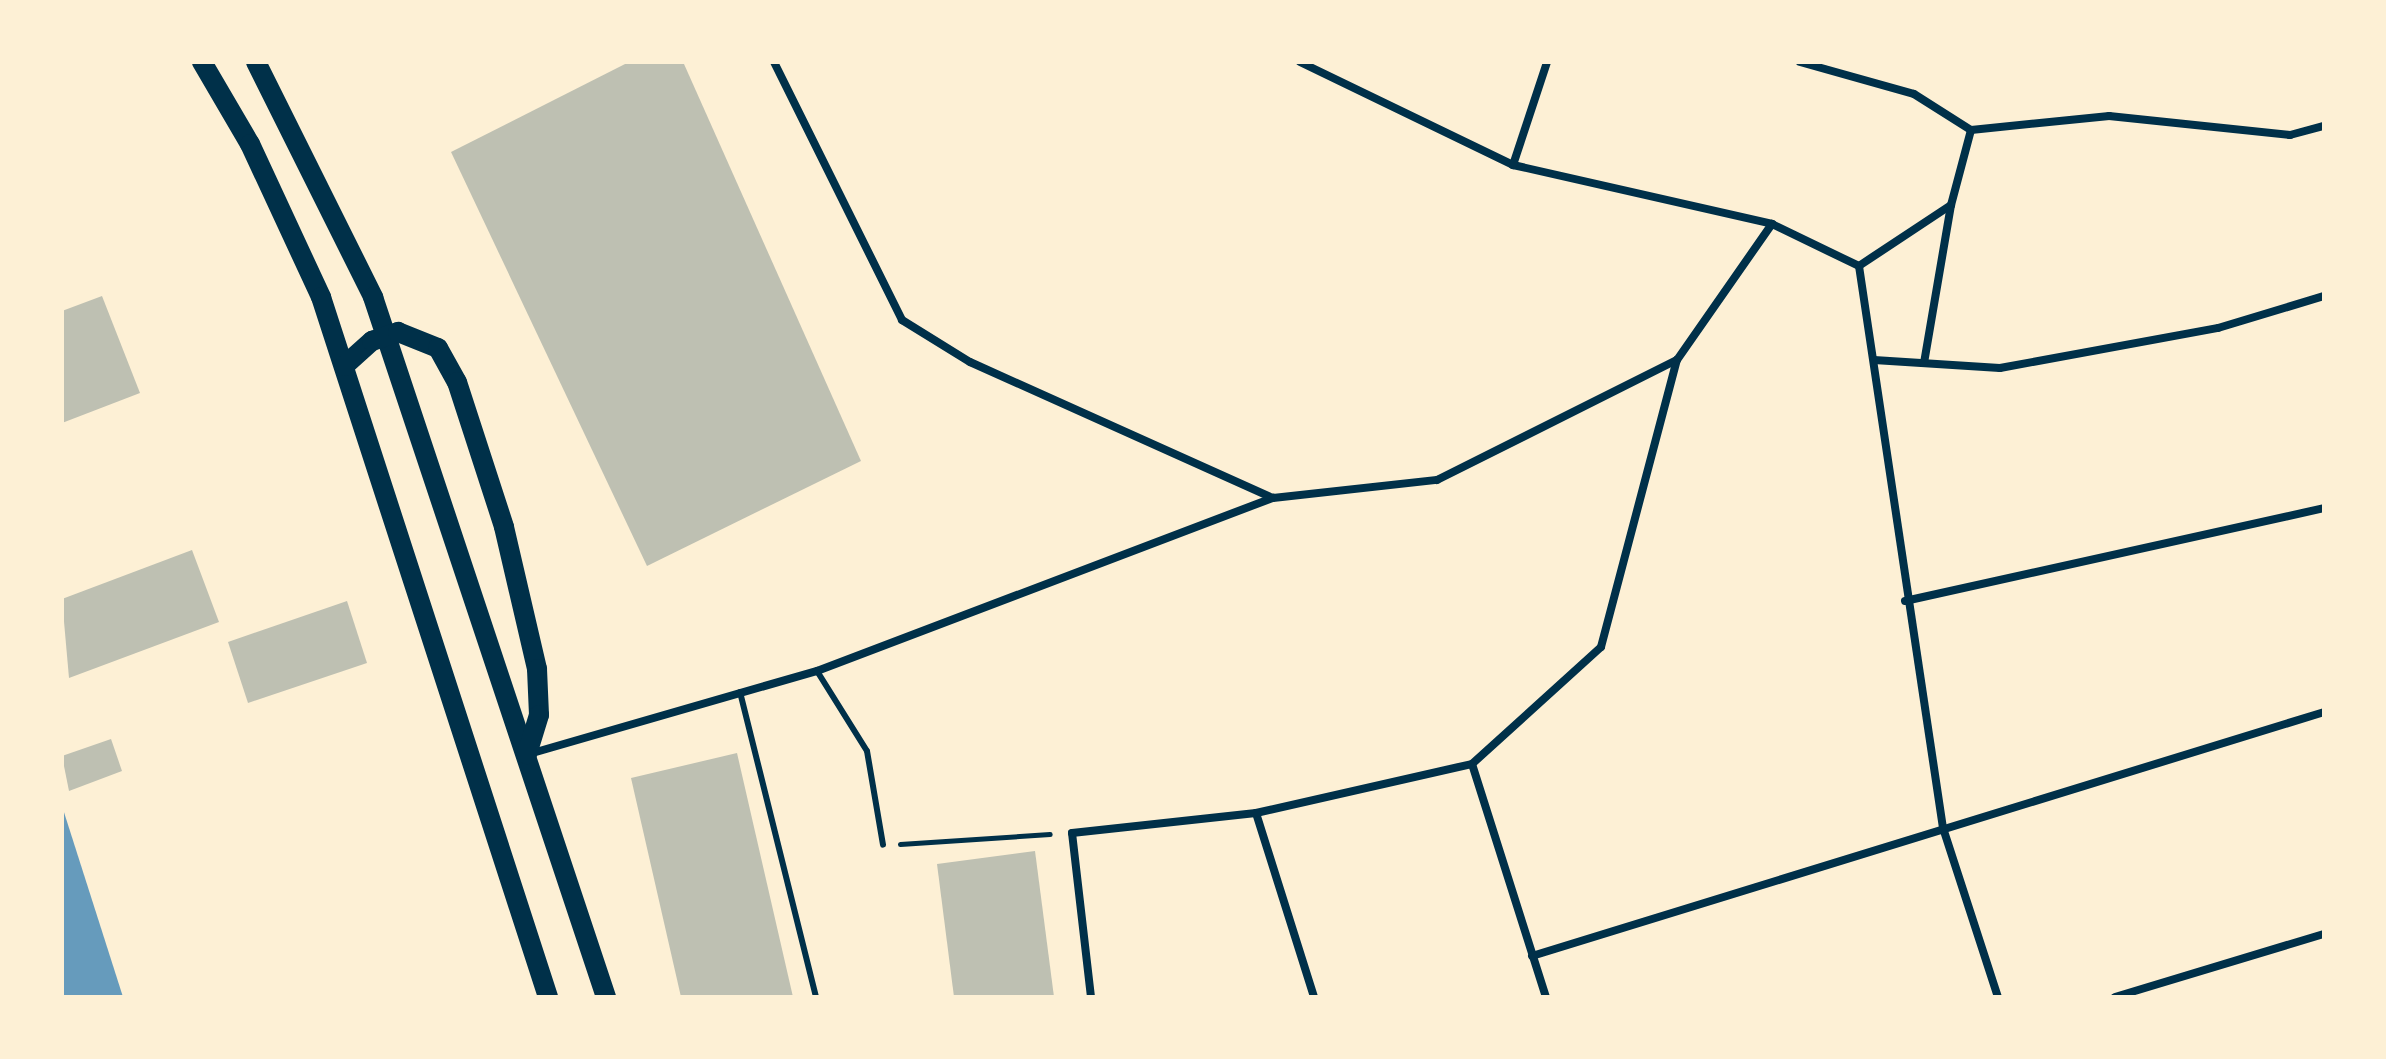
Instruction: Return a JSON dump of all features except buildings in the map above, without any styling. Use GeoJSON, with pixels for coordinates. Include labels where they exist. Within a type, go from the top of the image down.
{"type":"FeatureCollection","features":[{"type":"Feature","properties":{"kind":"main road"},"geometry":{"type":"LineString","coordinates":[[202,62],[298,240],[344,366],[548,997]]}},
{"type":"Feature","properties":{"kind":"main road"},"geometry":{"type":"LineString","coordinates":[[256,62],[349,241],[385,333],[606,997]]}},
{"type":"Feature","properties":{"kind":"main road"},"geometry":{"type":"LineString","coordinates":[[344,366],[385,333],[416,335],[438,348],[482,452],[537,669],[539,715],[527,754]]}},
{"type":"Feature","properties":{"kind":"street"},"geometry":{"type":"LineString","coordinates":[[774,62],[902,320],[970,362],[1273,498]]}},
{"type":"Feature","properties":{"kind":"street"},"geometry":{"type":"LineString","coordinates":[[1300,62],[1513,165],[1772,224],[1859,266]]}},
{"type":"Feature","properties":{"kind":"street"},"geometry":{"type":"LineString","coordinates":[[1513,165],[1547,62]]}},
{"type":"Feature","properties":{"kind":"street"},"geometry":{"type":"LineString","coordinates":[[1800,62],[1914,94],[1971,130],[2109,116],[2290,135],[2324,126]]}},
{"type":"Feature","properties":{"kind":"street"},"geometry":{"type":"LineString","coordinates":[[1924,363],[1951,205],[1971,130]]}},
{"type":"Feature","properties":{"kind":"street"},"geometry":{"type":"LineString","coordinates":[[1859,266],[1951,205]]}},
{"type":"Feature","properties":{"kind":"street"},"geometry":{"type":"LineString","coordinates":[[1091,997],[1072,833],[1256,813],[1472,764],[1601,647],[1677,360],[1772,224]]}},
{"type":"Feature","properties":{"kind":"street"},"geometry":{"type":"LineString","coordinates":[[1859,266],[1905,601],[1943,828],[1998,997]]}},
{"type":"Feature","properties":{"kind":"street"},"geometry":{"type":"LineString","coordinates":[[1874,360],[2000,368],[2218,328],[2324,296]]}},
{"type":"Feature","properties":{"kind":"street"},"geometry":{"type":"LineString","coordinates":[[527,754],[817,671],[1273,498],[1437,480],[1677,360]]}},
{"type":"Feature","properties":{"kind":"street"},"geometry":{"type":"LineString","coordinates":[[1905,601],[2324,508]]}},
{"type":"Feature","properties":{"kind":"street"},"geometry":{"type":"LineString","coordinates":[[1532,956],[2324,712]]}},
{"type":"Feature","properties":{"kind":"street"},"geometry":{"type":"LineString","coordinates":[[1472,764],[1546,997]]}},
{"type":"Feature","properties":{"kind":"street"},"geometry":{"type":"LineString","coordinates":[[1256,813],[1314,997]]}},
{"type":"Feature","properties":{"kind":"street"},"geometry":{"type":"LineString","coordinates":[[2115,997],[2324,934]]}},
{"type":"Feature","properties":{"kind":"lane"},"geometry":{"type":"LineString","coordinates":[[817,671],[867,751],[883,845]]}},
{"type":"Feature","properties":{"kind":"lane"},"geometry":{"type":"LineString","coordinates":[[740,692],[816,997]]}},
{"type":"Feature","properties":{"kind":"path"},"geometry":{"type":"LineString","coordinates":[[883,845],[1072,833]]}},
{"type":"Feature","properties":{"kind":"water"},"geometry":{"type":"Polygon","coordinates":[[[62,806],[123,997],[62,997],[62,806]]]}}]}
